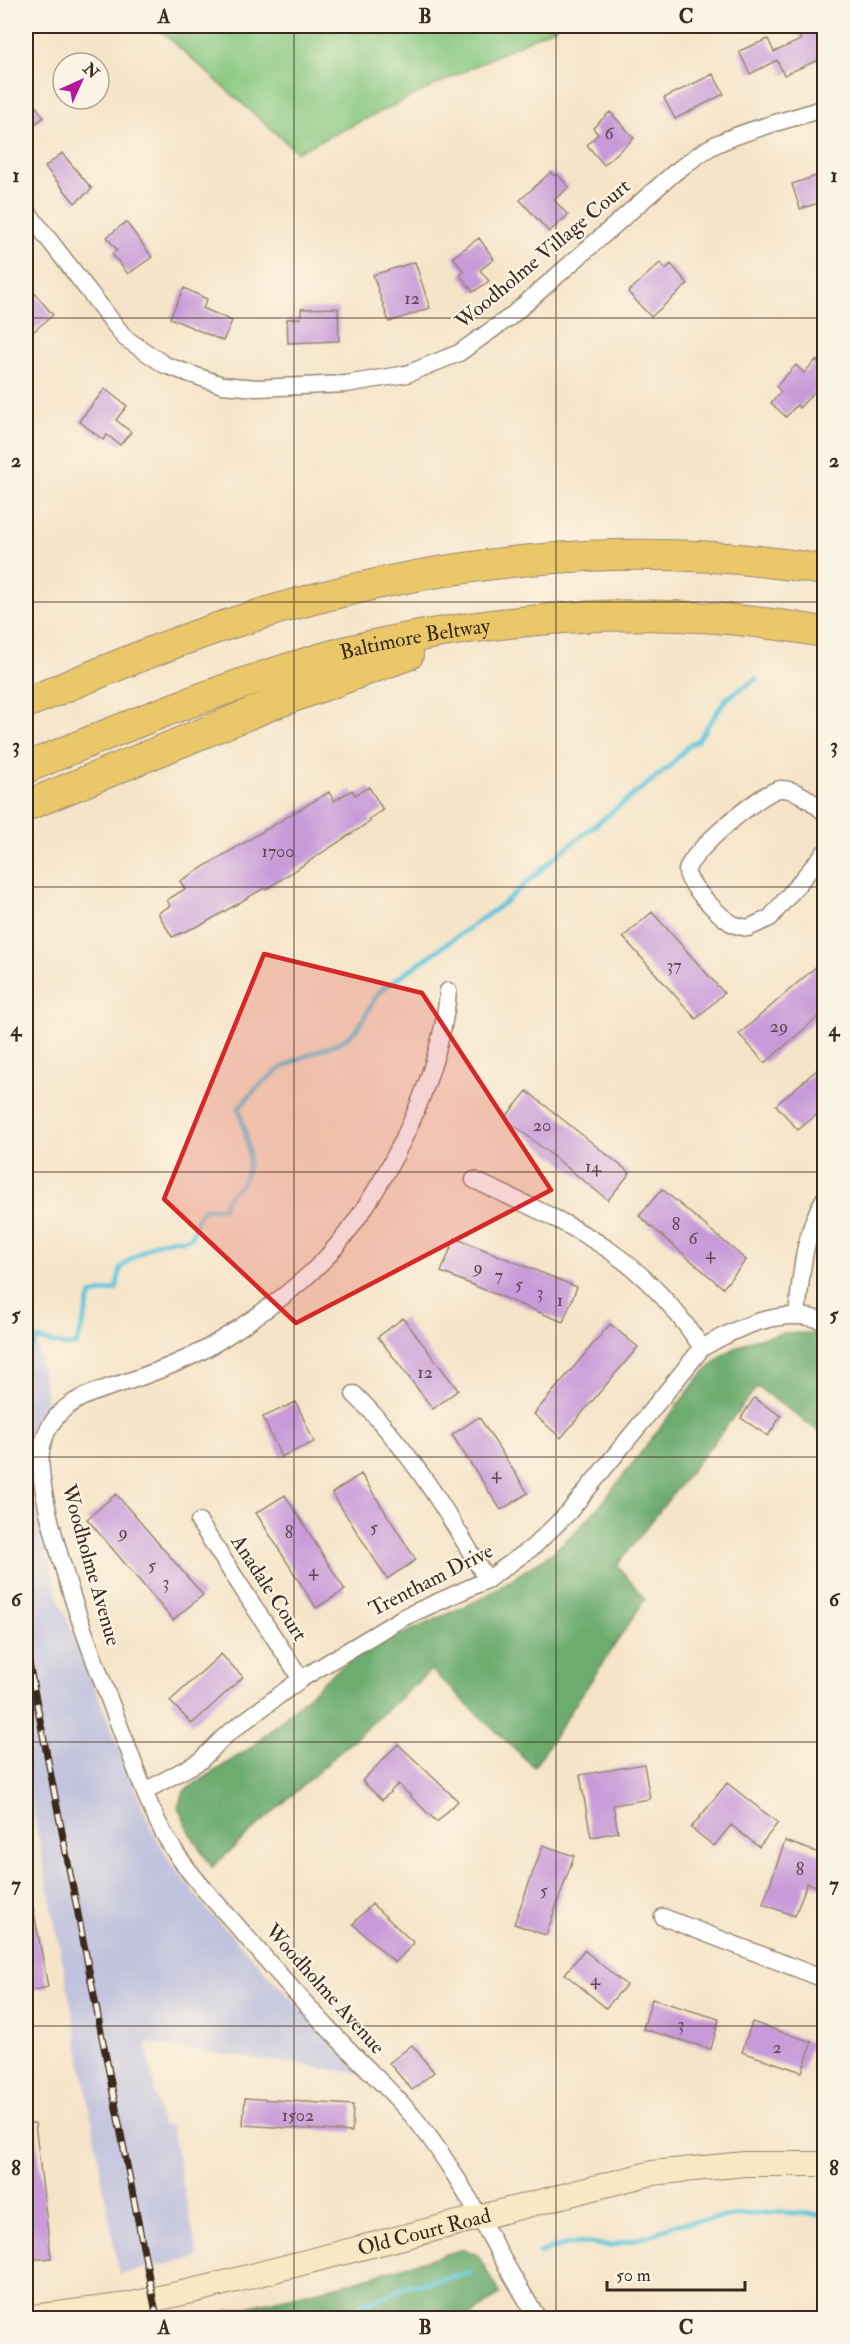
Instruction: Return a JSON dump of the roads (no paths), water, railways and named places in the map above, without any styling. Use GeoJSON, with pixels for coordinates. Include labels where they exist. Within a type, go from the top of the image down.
{"type":"FeatureCollection","features":[{"type":"Feature","properties":{"kind":"highway"},"geometry":{"type":"LineString","coordinates":[[26,703],[129,660],[241,620],[335,593],[433,571],[578,556],[640,555],[731,559],[825,570]]}},
{"type":"Feature","properties":{"kind":"highway","name":"Baltimore Beltway"},"geometry":{"type":"LineString","coordinates":[[26,768],[148,717],[261,676],[347,651],[502,624],[578,615],[698,615],[768,622],[825,632]]}},
{"type":"Feature","properties":{"kind":"highway"},"geometry":{"type":"LineString","coordinates":[[26,806],[271,705],[366,669],[502,624]]}},
{"type":"Feature","properties":{"kind":"highway"},"geometry":{"type":"LineString","coordinates":[[26,689],[129,660]]}},
{"type":"Feature","properties":{"kind":"main road","name":"Old Court Road"},"geometry":{"type":"LineString","coordinates":[[26,2318],[128,2305],[205,2288],[652,2173],[745,2164],[825,2164]]}},
{"type":"Feature","properties":{"kind":"street","name":"Woodholme Village Court"},"geometry":{"type":"LineString","coordinates":[[26,210],[124,338],[165,365],[222,385],[257,388],[346,384],[407,374],[459,353],[510,317],[674,173],[699,155],[719,142],[825,108]]}},
{"type":"Feature","properties":{"kind":"street"},"geometry":{"type":"LineString","coordinates":[[825,812],[807,797],[783,789],[773,790],[756,799],[699,852],[688,864],[686,873],[689,880],[731,923],[748,928],[770,918],[825,853]]}},
{"type":"Feature","properties":{"kind":"street","name":"Woodholme Avenue"},"geometry":{"type":"LineString","coordinates":[[448,991],[434,1067],[421,1099],[369,1200],[346,1235],[319,1265],[283,1297],[204,1349],[133,1380],[85,1395],[72,1403],[60,1413],[50,1427],[42,1446],[40,1468],[66,1576],[80,1622],[145,1791],[171,1846],[190,1873],[308,2008],[417,2121],[445,2158],[538,2319]]}},
{"type":"Feature","properties":{"kind":"street"},"geometry":{"type":"LineString","coordinates":[[474,1180],[573,1227],[616,1253],[664,1296],[702,1348]]}},
{"type":"Feature","properties":{"kind":"street"},"geometry":{"type":"LineString","coordinates":[[797,1316],[803,1262],[809,1235],[825,1199]]}},
{"type":"Feature","properties":{"kind":"street","name":"Trentham Drive"},"geometry":{"type":"LineString","coordinates":[[145,1791],[200,1761],[226,1735],[301,1679],[392,1624],[487,1580],[534,1547],[568,1513],[702,1348],[744,1324],[797,1316],[825,1321]]}},
{"type":"Feature","properties":{"kind":"street"},"geometry":{"type":"LineString","coordinates":[[354,1394],[380,1419],[410,1458],[487,1580]]}},
{"type":"Feature","properties":{"kind":"street","name":"Anadale Court"},"geometry":{"type":"LineString","coordinates":[[199,1522],[301,1679]]}},
{"type":"Feature","properties":{"kind":"street"},"geometry":{"type":"LineString","coordinates":[[663,1917],[825,1979]]}},
{"type":"Feature","properties":{"kind":"waterway"},"geometry":{"type":"LineString","coordinates":[[26,1356],[37,1339],[66,1346],[76,1345],[91,1295],[116,1289],[121,1268],[156,1243],[176,1239],[185,1240],[192,1236],[203,1209],[223,1208],[228,1195],[242,1182],[249,1164],[248,1145],[239,1108],[252,1093],[276,1072],[294,1061],[336,1044],[353,1033],[361,1024],[380,991],[504,903],[561,852],[669,767],[688,746],[698,740],[726,699],[756,679]]}},
{"type":"Feature","properties":{"kind":"waterway"},"geometry":{"type":"LineString","coordinates":[[539,2253],[567,2244],[588,2243],[609,2246],[652,2235],[673,2225],[738,2215],[780,2212],[824,2215]]}},
{"type":"Feature","properties":{"kind":"waterway"},"geometry":{"type":"LineString","coordinates":[[360,2305],[385,2297],[407,2286],[470,2273]]}},
{"type":"Feature","properties":{"kind":"railway"},"geometry":{"type":"LineString","coordinates":[[26,1648],[157,2318]]}}]}
